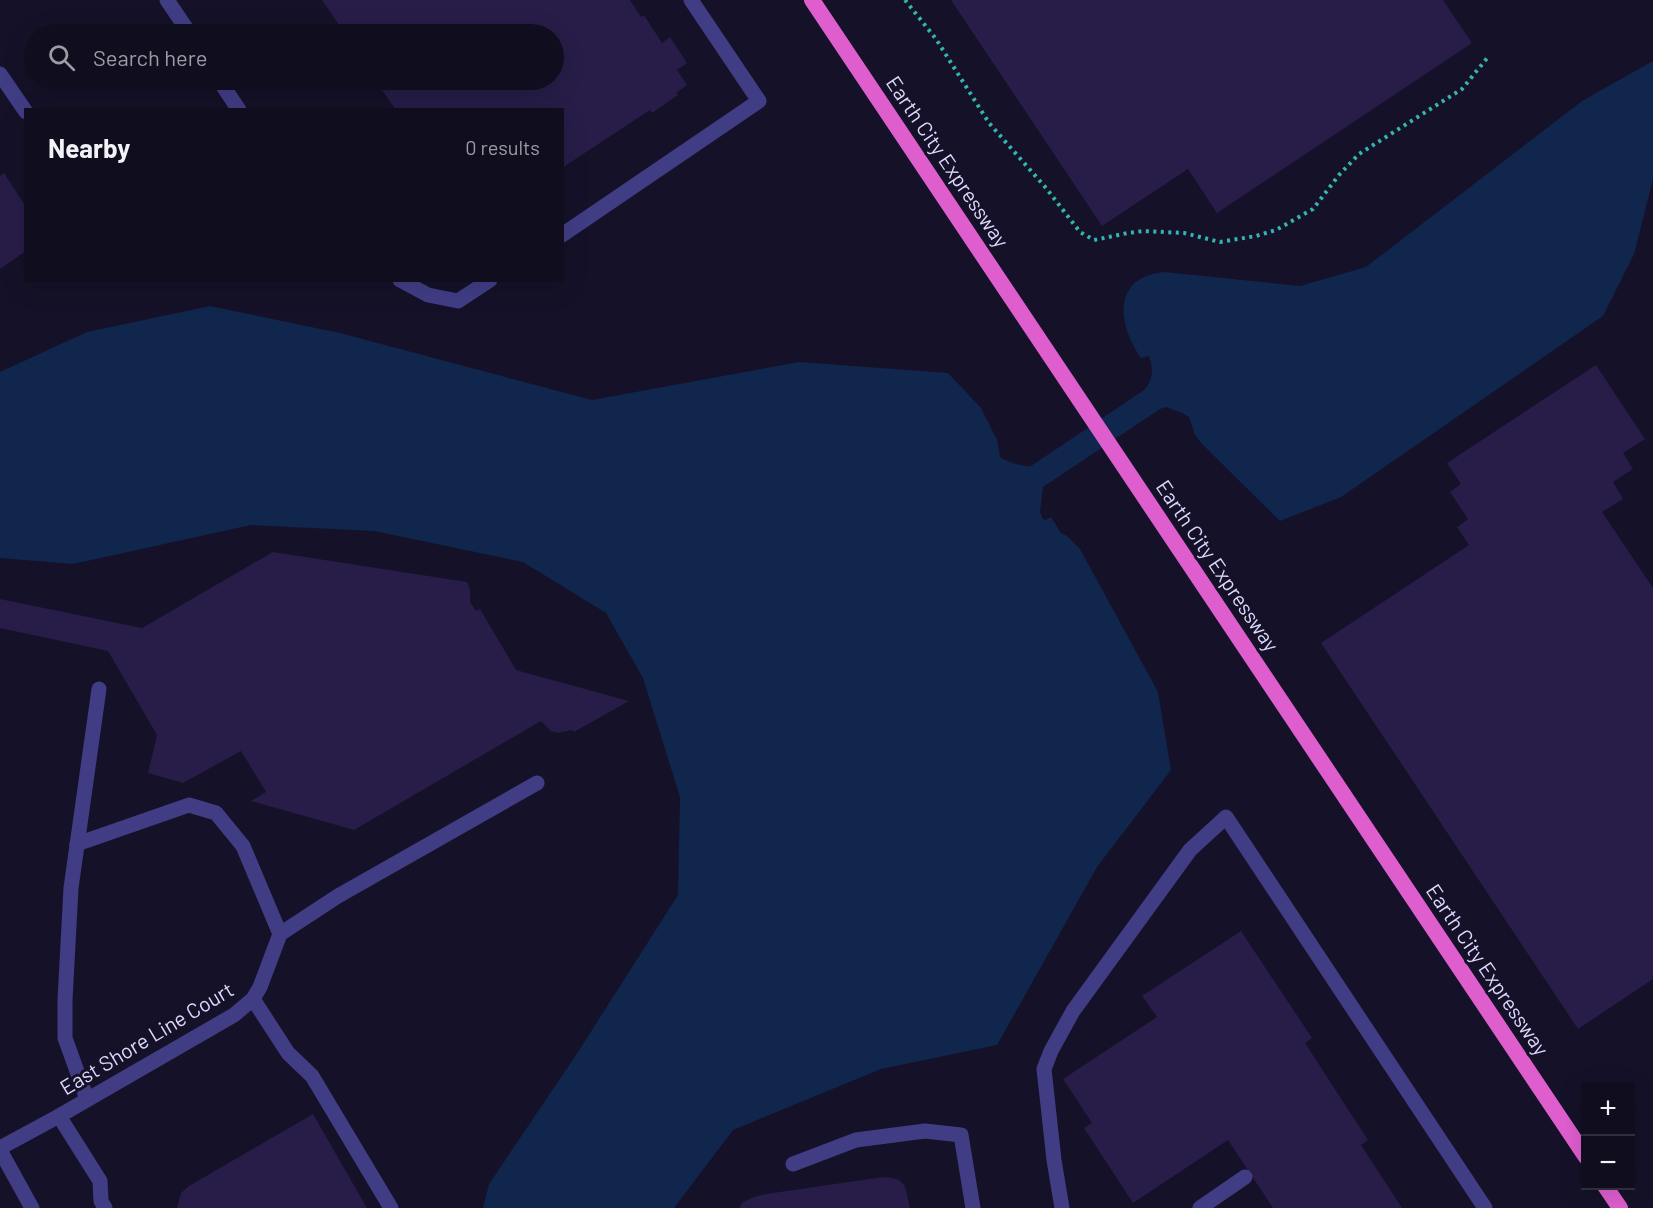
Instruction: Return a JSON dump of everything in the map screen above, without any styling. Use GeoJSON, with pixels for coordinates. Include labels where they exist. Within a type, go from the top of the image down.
{"type":"FeatureCollection","features":[{"type":"Feature","properties":{"kind":"highway","name":"Earth City Expressway"},"geometry":{"type":"LineString","coordinates":[[812,0],[1581,1150]]}},
{"type":"Feature","properties":{"kind":"highway"},"geometry":{"type":"LineString","coordinates":[[1608,1190],[1620,1208]]}},
{"type":"Feature","properties":{"kind":"street"},"geometry":{"type":"LineString","coordinates":[[167,0],[183,24]]}},
{"type":"Feature","properties":{"kind":"street"},"geometry":{"type":"LineString","coordinates":[[564,234],[759,101],[691,0]]}},
{"type":"Feature","properties":{"kind":"street"},"geometry":{"type":"LineString","coordinates":[[0,74],[24,109]]}},
{"type":"Feature","properties":{"kind":"street"},"geometry":{"type":"LineString","coordinates":[[226,90],[238,108]]}},
{"type":"Feature","properties":{"kind":"street"},"geometry":{"type":"LineString","coordinates":[[403,282],[428,295],[458,301],[487,282]]}},
{"type":"Feature","properties":{"kind":"street"},"geometry":{"type":"LineString","coordinates":[[87,1099],[65,1038],[65,1000],[70,888],[99,689]]}},
{"type":"Feature","properties":{"kind":"street"},"geometry":{"type":"LineString","coordinates":[[77,844],[189,805],[216,813],[243,846],[279,934],[338,896],[537,783]]}},
{"type":"Feature","properties":{"kind":"street"},"geometry":{"type":"LineString","coordinates":[[1062,1208],[1044,1079],[1047,1060],[1073,1011],[1190,850],[1226,817],[1485,1208]]}},
{"type":"Feature","properties":{"kind":"street","name":"East Shore Line Court"},"geometry":{"type":"LineString","coordinates":[[0,1149],[234,1015],[253,999],[260,987],[279,934]]}},
{"type":"Feature","properties":{"kind":"street"},"geometry":{"type":"LineString","coordinates":[[253,999],[288,1053],[312,1076],[391,1208]]}},
{"type":"Feature","properties":{"kind":"street"},"geometry":{"type":"LineString","coordinates":[[59,1116],[100,1181],[101,1201],[105,1208]]}},
{"type":"Feature","properties":{"kind":"street"},"geometry":{"type":"LineString","coordinates":[[793,1164],[856,1140],[925,1131],[961,1135],[973,1208]]}},
{"type":"Feature","properties":{"kind":"street"},"geometry":{"type":"LineString","coordinates":[[0,1149],[32,1208]]}},
{"type":"Feature","properties":{"kind":"street"},"geometry":{"type":"LineString","coordinates":[[1200,1208],[1245,1178]]}},
{"type":"Feature","properties":{"kind":"path"},"geometry":{"type":"LineString","coordinates":[[905,0],[936,39],[989,123],[1046,188],[1080,232],[1094,240],[1143,231],[1184,233],[1220,242],[1276,230],[1313,209],[1339,175],[1359,154],[1462,89],[1488,57]]}},
{"type":"Feature","properties":{"kind":"water"},"geometry":{"type":"Polygon","coordinates":[[[1653,61],[1653,179],[1634,254],[1603,316],[1341,497],[1280,521],[1202,444],[1195,435],[1189,417],[1166,407],[1043,487],[1040,512],[1043,519],[1051,517],[1061,533],[1080,549],[1158,692],[1171,770],[1097,867],[997,1045],[881,1069],[733,1130],[674,1208],[483,1208],[489,1184],[578,1052],[678,895],[680,797],[643,678],[606,613],[523,562],[374,531],[251,525],[73,564],[0,558],[0,372],[87,332],[210,306],[340,333],[592,400],[799,362],[948,373],[981,408],[997,440],[1000,457],[1015,464],[1031,466],[1144,390],[1150,382],[1152,370],[1149,356],[1141,358],[1127,331],[1124,317],[1124,304],[1128,292],[1135,283],[1147,276],[1164,272],[1300,286],[1366,267],[1582,101],[1653,61]]]}},
{"type":"Feature","properties":{"kind":"building"},"geometry":{"type":"Polygon","coordinates":[[[322,0],[630,0],[641,17],[644,15],[662,43],[670,37],[687,63],[677,70],[687,85],[676,93],[678,95],[652,113],[650,110],[564,167],[564,108],[395,108],[382,90],[564,90],[564,24],[338,24],[322,0]]]}},
{"type":"Feature","properties":{"kind":"building"},"geometry":{"type":"Polygon","coordinates":[[[951,0],[1443,0],[1472,43],[1217,213],[1188,169],[1102,226],[951,0]]]}},
{"type":"Feature","properties":{"kind":"building"},"geometry":{"type":"Polygon","coordinates":[[[4,173],[24,204],[24,252],[0,269],[0,176],[4,173]]]}},
{"type":"Feature","properties":{"kind":"building"},"geometry":{"type":"Polygon","coordinates":[[[1596,365],[1645,439],[1623,453],[1633,469],[1613,482],[1623,499],[1602,512],[1653,588],[1653,979],[1578,1029],[1321,643],[1469,545],[1457,527],[1468,519],[1450,492],[1461,484],[1447,463],[1596,365]]]}},
{"type":"Feature","properties":{"kind":"building"},"geometry":{"type":"Polygon","coordinates":[[[273,552],[467,582],[470,589],[470,602],[476,611],[480,609],[516,670],[629,701],[574,732],[572,730],[558,733],[551,731],[541,721],[354,830],[251,801],[266,792],[241,751],[183,783],[148,773],[157,735],[108,651],[0,628],[0,599],[142,628],[273,552]]]}},
{"type":"Feature","properties":{"kind":"building"},"geometry":{"type":"Polygon","coordinates":[[[1241,931],[1312,1038],[1305,1043],[1368,1140],[1361,1145],[1402,1208],[1273,1208],[1228,1140],[1133,1203],[1084,1128],[1092,1123],[1063,1079],[1157,1017],[1142,996],[1241,931]]]}},
{"type":"Feature","properties":{"kind":"building"},"geometry":{"type":"Polygon","coordinates":[[[313,1114],[367,1208],[177,1208],[181,1193],[189,1186],[313,1114]]]}},
{"type":"Feature","properties":{"kind":"building"},"geometry":{"type":"Polygon","coordinates":[[[883,1177],[899,1180],[905,1186],[910,1208],[739,1208],[743,1202],[766,1194],[883,1177]]]}}]}
